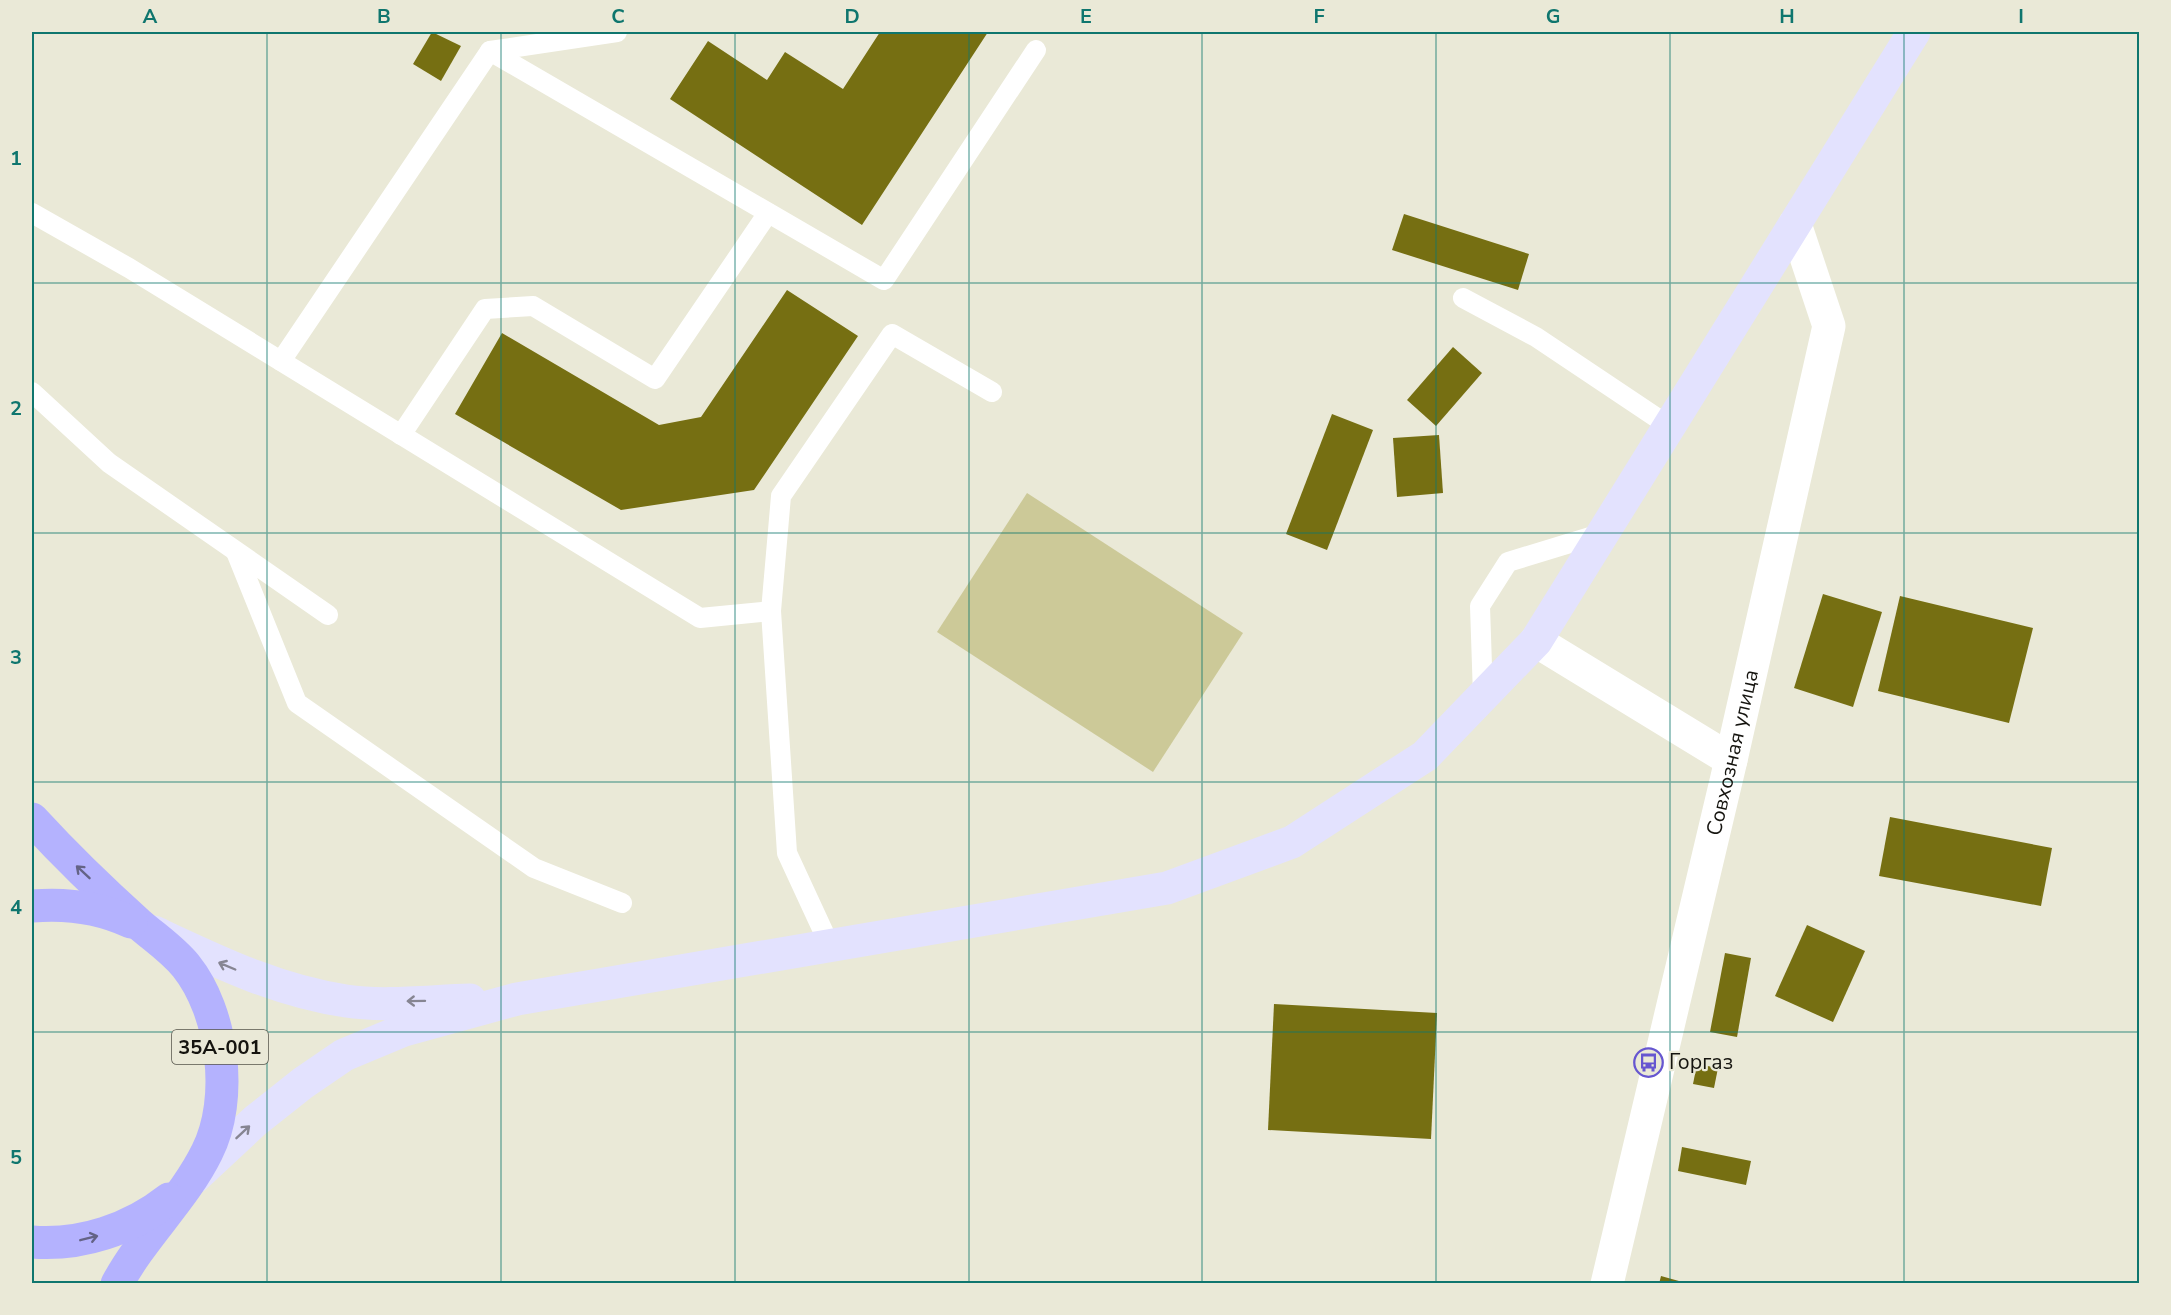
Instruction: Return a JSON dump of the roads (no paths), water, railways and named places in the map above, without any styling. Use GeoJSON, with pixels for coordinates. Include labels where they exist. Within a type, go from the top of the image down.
{"type":"FeatureCollection","features":[{"type":"Feature","properties":{"kind":"highway","name":"35А-001"},"geometry":{"type":"LineString","coordinates":[[32,819],[69,860],[141,926],[166,945],[187,968],[205,997],[222,1054],[221,1110],[207,1152],[117,1284]]}},
{"type":"Feature","properties":{"kind":"highway"},"geometry":{"type":"LineString","coordinates":[[32,906],[72,905],[112,913],[141,926]]}},
{"type":"Feature","properties":{"kind":"highway"},"geometry":{"type":"LineString","coordinates":[[32,1242],[52,1244],[107,1233],[148,1214],[184,1186]]}},
{"type":"Feature","properties":{"kind":"main road"},"geometry":{"type":"LineString","coordinates":[[184,1186],[255,1121],[303,1083],[344,1055],[404,1030],[517,999],[1167,888],[1292,842],[1425,756],[1536,641],[1914,32]]}},
{"type":"Feature","properties":{"kind":"main road"},"geometry":{"type":"LineString","coordinates":[[141,926],[226,966],[286,989],[349,1001],[517,999]]}},
{"type":"Feature","properties":{"kind":"street","name":"Совхозная улица"},"geometry":{"type":"LineString","coordinates":[[1606,1284],[1731,760],[1830,326],[1795,224]]}},
{"type":"Feature","properties":{"kind":"street"},"geometry":{"type":"LineString","coordinates":[[1536,641],[1731,760]]}},
{"type":"Feature","properties":{"kind":"lane"},"geometry":{"type":"LineString","coordinates":[[281,361],[490,51],[617,32]]}},
{"type":"Feature","properties":{"kind":"lane"},"geometry":{"type":"LineString","coordinates":[[490,51],[884,280],[1036,50]]}},
{"type":"Feature","properties":{"kind":"lane"},"geometry":{"type":"LineString","coordinates":[[32,213],[129,268],[700,618],[771,611]]}},
{"type":"Feature","properties":{"kind":"lane"},"geometry":{"type":"LineString","coordinates":[[401,435],[486,309],[532,306],[655,380],[768,213]]}},
{"type":"Feature","properties":{"kind":"lane"},"geometry":{"type":"LineString","coordinates":[[1463,298],[1536,337],[1669,426]]}},
{"type":"Feature","properties":{"kind":"lane"},"geometry":{"type":"LineString","coordinates":[[830,946],[787,853],[771,611],[781,496],[892,334],[992,392]]}},
{"type":"Feature","properties":{"kind":"lane"},"geometry":{"type":"LineString","coordinates":[[32,392],[109,463],[328,615]]}},
{"type":"Feature","properties":{"kind":"lane"},"geometry":{"type":"LineString","coordinates":[[1483,696],[1480,606],[1508,562],[1603,533]]}},
{"type":"Feature","properties":{"kind":"lane"},"geometry":{"type":"LineString","coordinates":[[236,552],[297,702],[534,868],[622,903]]}},
{"type":"Feature","properties":{"kind":"place","name":"Горгаз"},"geometry":{"type":"Point","coordinates":[1648,1062]}}]}
